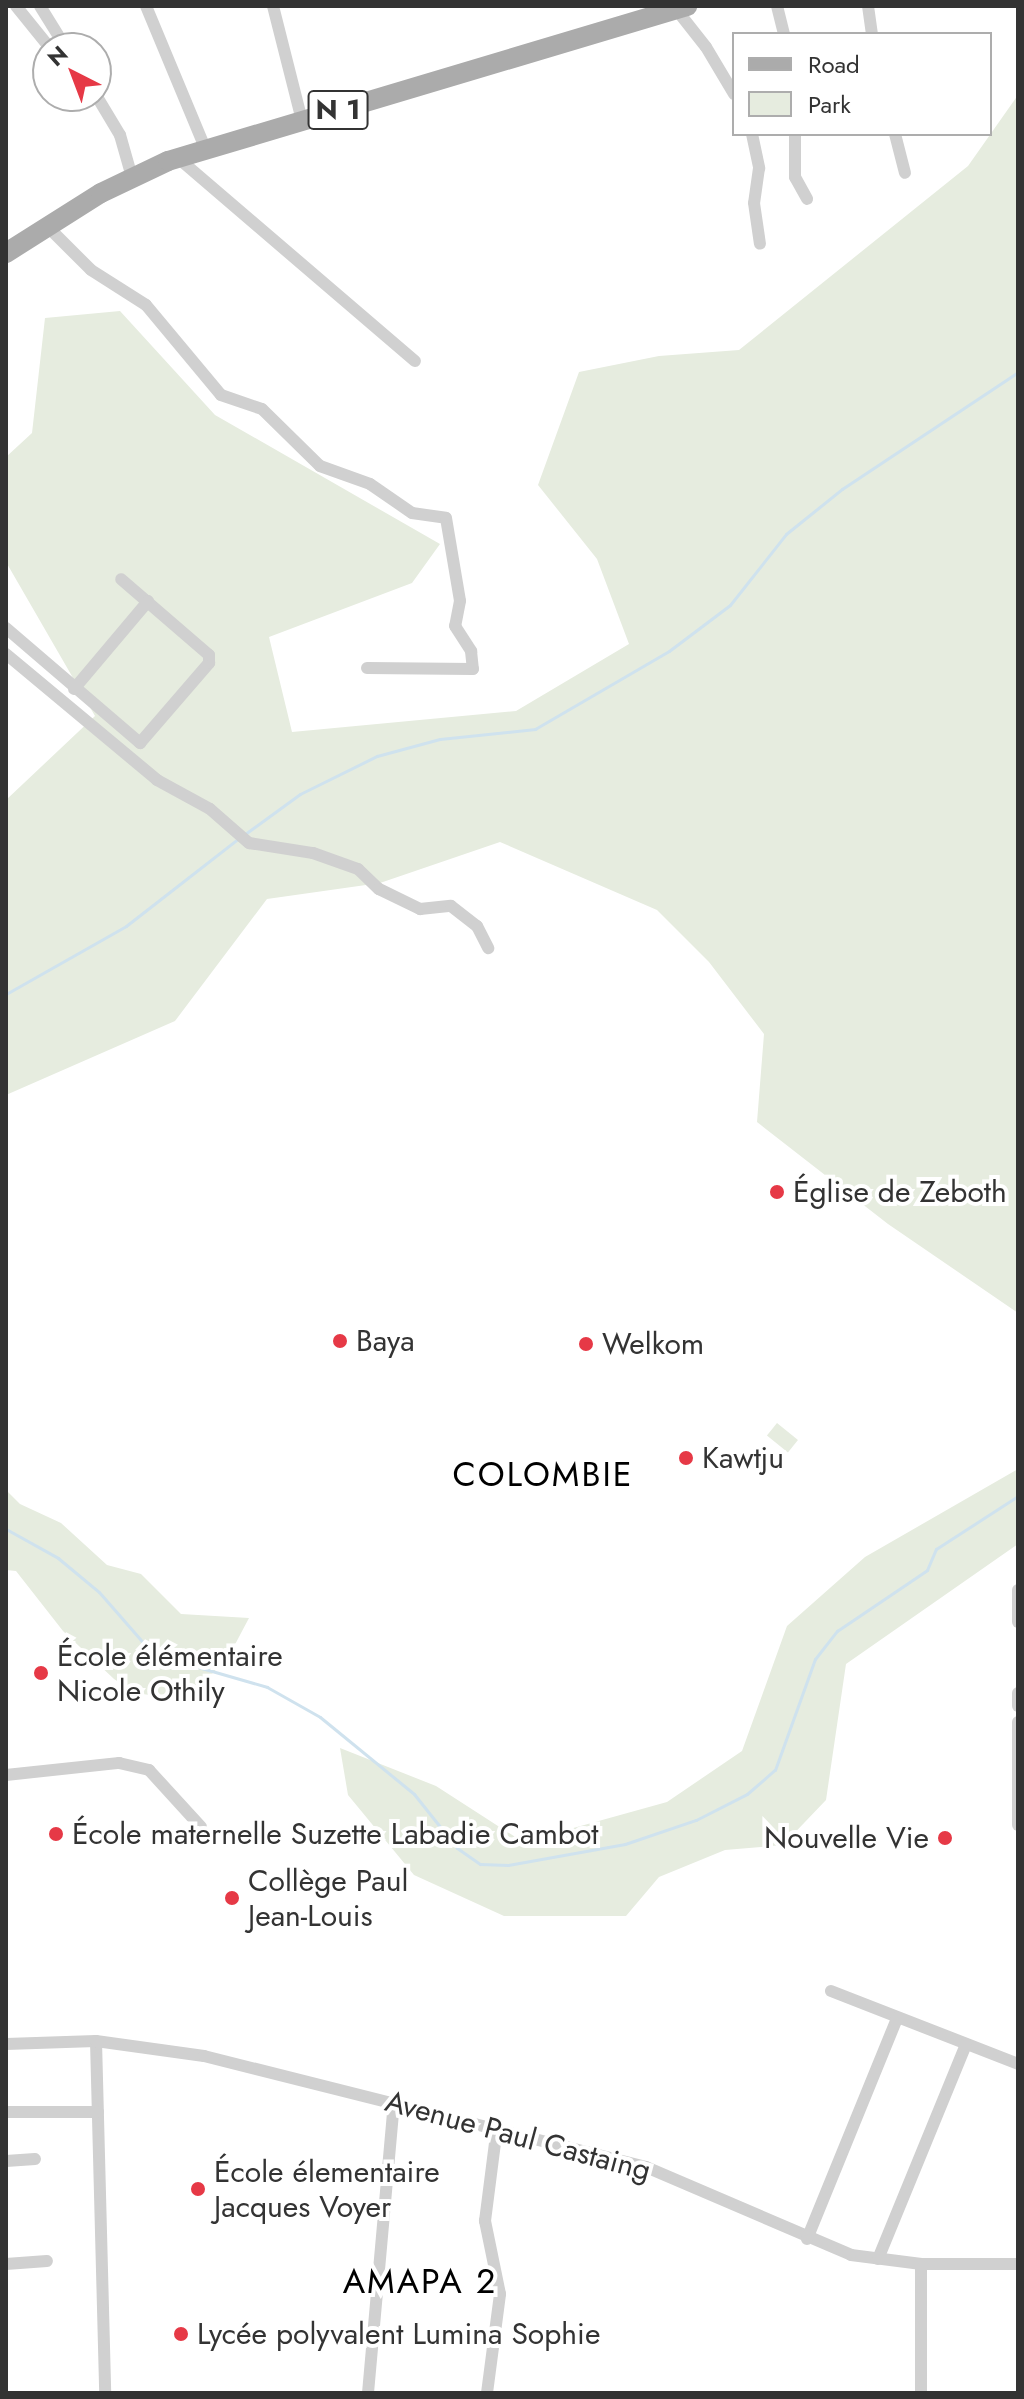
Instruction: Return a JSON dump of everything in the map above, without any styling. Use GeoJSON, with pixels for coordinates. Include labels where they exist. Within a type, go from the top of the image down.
{"type":"FeatureCollection","features":[{"type":"Feature","properties":{"kind":"main road","name":"N 1"},"geometry":{"type":"LineString","coordinates":[[6,253],[132,177],[178,158],[642,12],[681,8]]}},
{"type":"Feature","properties":{"kind":"street"},"geometry":{"type":"LineString","coordinates":[[16,6],[37,32]]}},
{"type":"Feature","properties":{"kind":"street"},"geometry":{"type":"LineString","coordinates":[[40,6],[56,32]]}},
{"type":"Feature","properties":{"kind":"street"},"geometry":{"type":"LineString","coordinates":[[146,6],[206,150]]}},
{"type":"Feature","properties":{"kind":"street"},"geometry":{"type":"LineString","coordinates":[[273,6],[302,121]]}},
{"type":"Feature","properties":{"kind":"street"},"geometry":{"type":"LineString","coordinates":[[777,6],[784,32]]}},
{"type":"Feature","properties":{"kind":"street"},"geometry":{"type":"LineString","coordinates":[[868,6],[872,32]]}},
{"type":"Feature","properties":{"kind":"street"},"geometry":{"type":"LineString","coordinates":[[681,8],[732,91]]}},
{"type":"Feature","properties":{"kind":"street"},"geometry":{"type":"LineString","coordinates":[[106,112],[120,135],[132,177]]}},
{"type":"Feature","properties":{"kind":"street"},"geometry":{"type":"LineString","coordinates":[[752,136],[759,168],[754,203],[760,244]]}},
{"type":"Feature","properties":{"kind":"street"},"geometry":{"type":"LineString","coordinates":[[795,136],[795,177],[807,199]]}},
{"type":"Feature","properties":{"kind":"street"},"geometry":{"type":"LineString","coordinates":[[896,136],[905,173]]}},
{"type":"Feature","properties":{"kind":"street"},"geometry":{"type":"LineString","coordinates":[[178,158],[415,361]]}},
{"type":"Feature","properties":{"kind":"street"},"geometry":{"type":"LineString","coordinates":[[47,226],[91,270],[146,305],[221,395],[262,409],[320,466],[370,484],[412,513],[446,518],[460,601],[455,626],[471,651],[473,669],[367,668]]}},
{"type":"Feature","properties":{"kind":"street"},"geometry":{"type":"LineString","coordinates":[[6,628],[135,742],[140,743],[209,663],[209,655],[121,579]]}},
{"type":"Feature","properties":{"kind":"street"},"geometry":{"type":"LineString","coordinates":[[74,689],[148,601]]}},
{"type":"Feature","properties":{"kind":"street"},"geometry":{"type":"LineString","coordinates":[[6,654],[157,780],[210,809],[249,843],[313,853],[358,869],[379,889],[420,909],[451,906],[477,926],[488,948]]}},
{"type":"Feature","properties":{"kind":"street"},"geometry":{"type":"LineString","coordinates":[[1018,1590],[1018,1622]]}},
{"type":"Feature","properties":{"kind":"street"},"geometry":{"type":"LineString","coordinates":[[1018,1693],[1018,1706]]}},
{"type":"Feature","properties":{"kind":"street"},"geometry":{"type":"LineString","coordinates":[[1018,1722],[1018,1825]]}},
{"type":"Feature","properties":{"kind":"street"},"geometry":{"type":"LineString","coordinates":[[6,1775],[119,1763],[149,1770],[201,1827]]}},
{"type":"Feature","properties":{"kind":"street"},"geometry":{"type":"LineString","coordinates":[[831,1991],[1018,2064]]}},
{"type":"Feature","properties":{"kind":"street"},"geometry":{"type":"LineString","coordinates":[[807,2239],[897,2018]]}},
{"type":"Feature","properties":{"kind":"street"},"geometry":{"type":"LineString","coordinates":[[96,2041],[105,2393]]}},
{"type":"Feature","properties":{"kind":"street","name":"Avenue Paul Castaing"},"geometry":{"type":"LineString","coordinates":[[6,2044],[96,2041],[204,2056],[497,2127],[677,2178],[807,2239],[878,2259],[921,2264],[1018,2264]]}},
{"type":"Feature","properties":{"kind":"street"},"geometry":{"type":"LineString","coordinates":[[878,2259],[966,2044]]}},
{"type":"Feature","properties":{"kind":"street"},"geometry":{"type":"LineString","coordinates":[[368,2393],[394,2103]]}},
{"type":"Feature","properties":{"kind":"street"},"geometry":{"type":"LineString","coordinates":[[6,2112],[98,2112]]}},
{"type":"Feature","properties":{"kind":"street"},"geometry":{"type":"LineString","coordinates":[[487,2393],[500,2294],[485,2221],[497,2127]]}},
{"type":"Feature","properties":{"kind":"street"},"geometry":{"type":"LineString","coordinates":[[6,2161],[35,2159]]}},
{"type":"Feature","properties":{"kind":"street"},"geometry":{"type":"LineString","coordinates":[[6,2264],[47,2261]]}},
{"type":"Feature","properties":{"kind":"street"},"geometry":{"type":"LineString","coordinates":[[921,2264],[921,2393]]}},
{"type":"Feature","properties":{"kind":"green space"},"geometry":{"type":"Polygon","coordinates":[[[1018,95],[1018,1313],[888,1224],[757,1122],[764,1034],[709,962],[657,910],[500,842],[380,883],[267,899],[175,1021],[6,1095],[6,800],[95,716],[6,562],[6,457],[32,433],[45,318],[120,311],[215,415],[440,544],[412,583],[269,637],[292,732],[516,711],[629,644],[597,559],[538,485],[579,372],[659,356],[739,350],[968,166],[1018,95]]]}},
{"type":"Feature","properties":{"kind":"green space"},"geometry":{"type":"Polygon","coordinates":[[[777,1423],[798,1440],[788,1452],[767,1435],[777,1423]]]}},
{"type":"Feature","properties":{"kind":"green space"},"geometry":{"type":"Polygon","coordinates":[[[1018,1469],[1018,1544],[846,1664],[826,1800],[783,1845],[725,1850],[659,1877],[626,1916],[504,1916],[414,1875],[348,1795],[340,1748],[436,1786],[523,1842],[667,1802],[742,1751],[787,1626],[865,1557],[1018,1469]]]}},
{"type":"Feature","properties":{"kind":"green space"},"geometry":{"type":"Polygon","coordinates":[[[6,1490],[20,1504],[61,1523],[107,1565],[141,1574],[181,1614],[249,1618],[231,1652],[195,1694],[170,1698],[136,1693],[114,1679],[63,1631],[16,1571],[6,1570],[6,1490]]]}},
{"type":"Feature","properties":{"kind":"waterway"},"geometry":{"type":"LineString","coordinates":[[245,834],[300,794],[377,756],[440,739],[535,729],[669,651],[730,605],[786,534],[842,489],[1018,372]]}},
{"type":"Feature","properties":{"kind":"waterway"},"geometry":{"type":"LineString","coordinates":[[6,994],[126,926],[239,838]]}},
{"type":"Feature","properties":{"kind":"waterway"},"geometry":{"type":"LineString","coordinates":[[6,1529],[58,1558],[99,1592],[153,1654],[267,1687],[320,1717],[414,1794],[457,1848],[480,1864],[508,1865],[625,1844],[696,1820],[747,1794],[775,1770],[815,1659],[837,1631],[927,1570],[936,1549],[1018,1496]]}},
{"type":"Feature","properties":{"kind":"place","name":"Église de Zeboth"},"geometry":{"type":"Point","coordinates":[777,1192]}},
{"type":"Feature","properties":{"kind":"place","name":"Baya"},"geometry":{"type":"Point","coordinates":[340,1341]}},
{"type":"Feature","properties":{"kind":"place","name":"Welkom"},"geometry":{"type":"Point","coordinates":[586,1344]}},
{"type":"Feature","properties":{"kind":"place","name":"Kawtju"},"geometry":{"type":"Point","coordinates":[686,1458]}},
{"type":"Feature","properties":{"kind":"place","name":"École élémentaire Nicole Othily"},"geometry":{"type":"Point","coordinates":[41,1673]}},
{"type":"Feature","properties":{"kind":"place","name":"École maternelle Suzette Labadie Cambot"},"geometry":{"type":"Point","coordinates":[56,1834]}},
{"type":"Feature","properties":{"kind":"place","name":"Nouvelle Vie"},"geometry":{"type":"Point","coordinates":[945,1838]}},
{"type":"Feature","properties":{"kind":"place","name":"Collège Paul Jean-Louis"},"geometry":{"type":"Point","coordinates":[232,1898]}},
{"type":"Feature","properties":{"kind":"place","name":"École élementaire Jacques Voyer"},"geometry":{"type":"Point","coordinates":[198,2189]}},
{"type":"Feature","properties":{"kind":"place","name":"Lycée polyvalent Lumina Sophie"},"geometry":{"type":"Point","coordinates":[181,2334]}},
{"type":"Feature","properties":{"kind":"district","name":"COLOMBIE"},"geometry":{"type":"Point","coordinates":[543,1475]}},
{"type":"Feature","properties":{"kind":"district","name":"AMAPA 2"},"geometry":{"type":"Point","coordinates":[420,2282]}}]}
